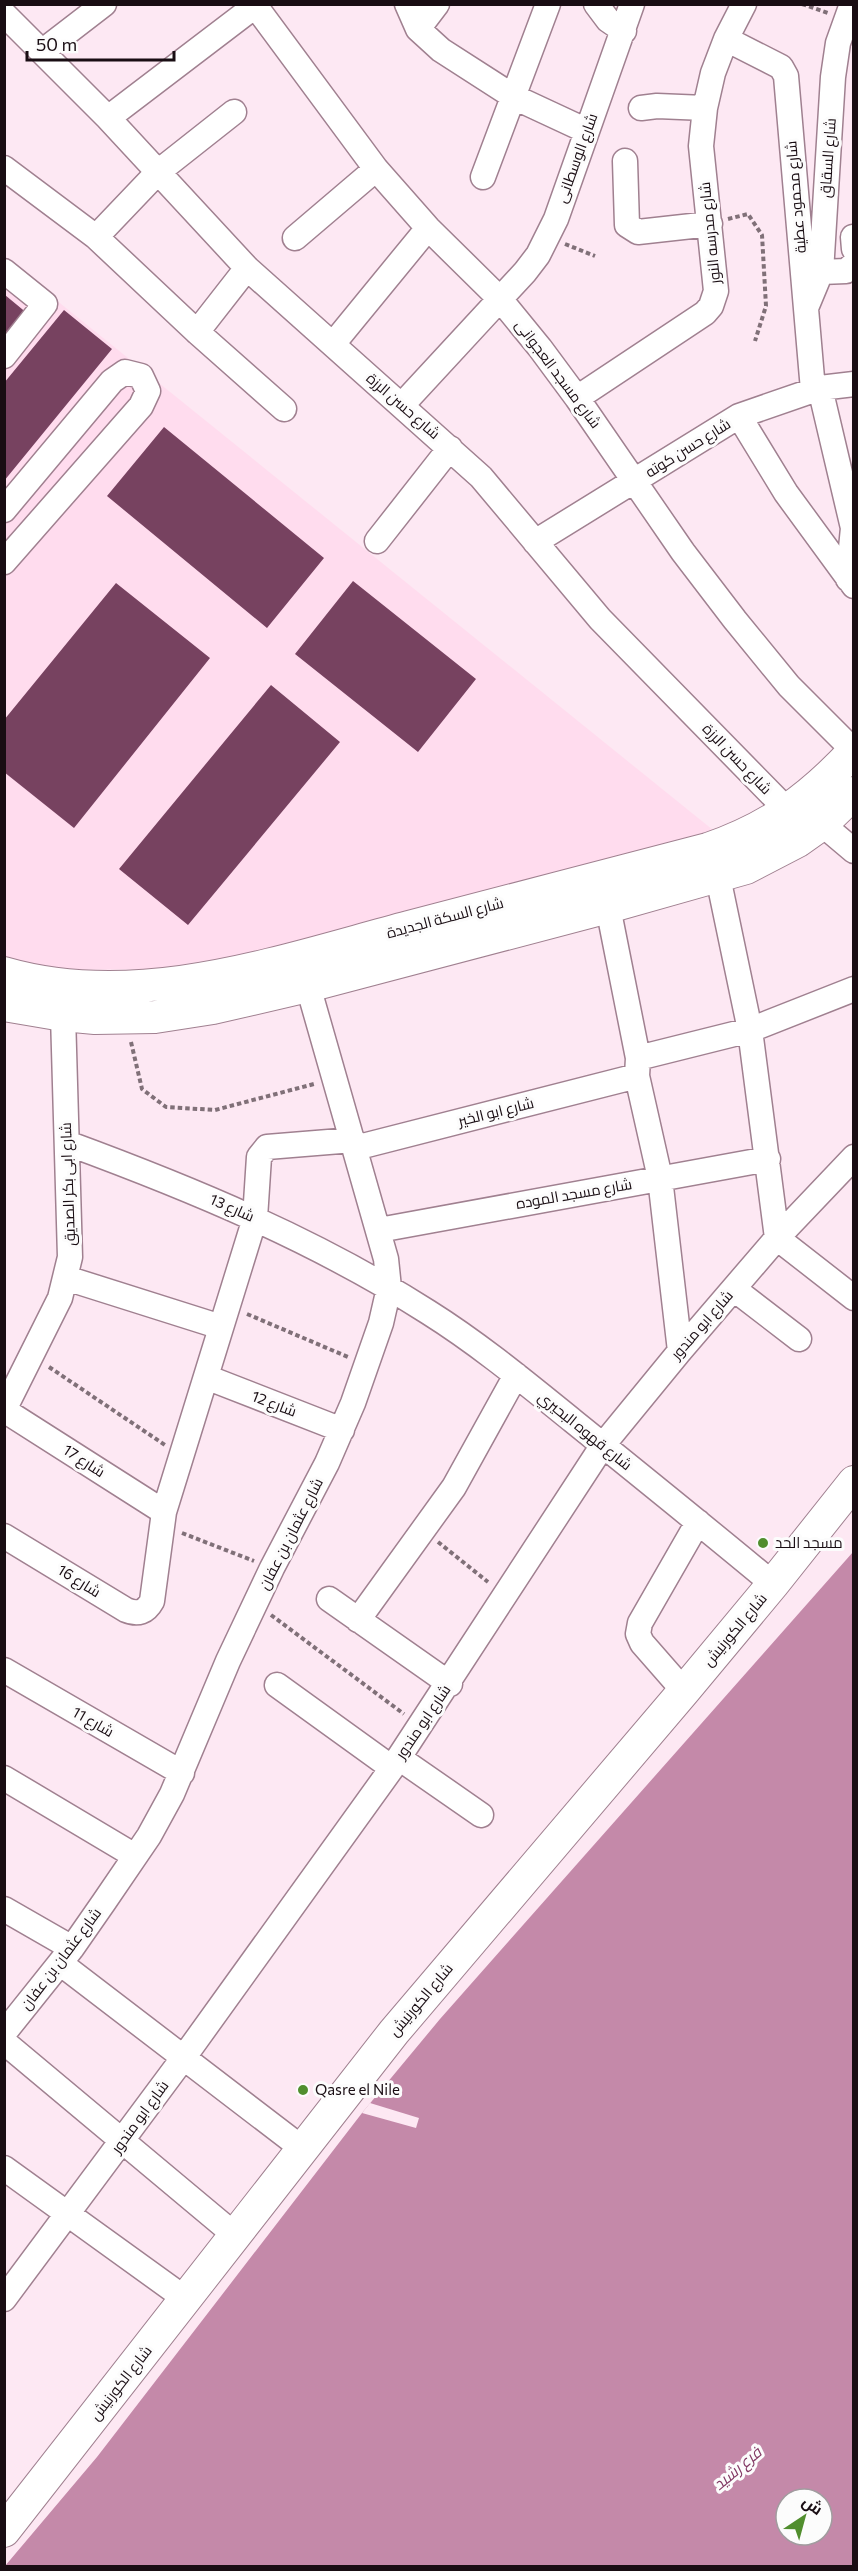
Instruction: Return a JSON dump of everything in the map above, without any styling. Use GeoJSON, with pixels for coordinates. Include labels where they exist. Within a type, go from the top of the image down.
{"type":"FeatureCollection","features":[{"type":"Feature","properties":{"kind":"main road","name":"شارع السكة الجديدة"},"geometry":{"type":"LineString","coordinates":[[4,973],[48,982],[111,987],[174,983],[205,978],[708,849],[754,831],[788,811],[830,776],[854,751]]}},
{"type":"Feature","properties":{"kind":"main road","name":"شارع السكة الجديدة"},"geometry":{"type":"LineString","coordinates":[[4,1005],[63,1015],[155,1017],[213,1008],[308,986],[718,876],[773,856],[822,824],[854,793]]}},
{"type":"Feature","properties":{"kind":"main road","name":"شارع الكورنيش"},"geometry":{"type":"LineString","coordinates":[[4,2531],[187,2300],[401,2023],[684,1691],[854,1482]]}},
{"type":"Feature","properties":{"kind":"street"},"geometry":{"type":"LineString","coordinates":[[43,51],[104,4]]}},
{"type":"Feature","properties":{"kind":"street"},"geometry":{"type":"LineString","coordinates":[[407,4],[418,28],[441,50],[514,97],[587,131]]}},
{"type":"Feature","properties":{"kind":"street"},"geometry":{"type":"LineString","coordinates":[[418,28],[437,4]]}},
{"type":"Feature","properties":{"kind":"street"},"geometry":{"type":"LineString","coordinates":[[483,177],[548,4]]}},
{"type":"Feature","properties":{"kind":"street"},"geometry":{"type":"LineString","coordinates":[[596,4],[608,20],[624,31]]}},
{"type":"Feature","properties":{"kind":"street","name":"شارع الوسطانى"},"geometry":{"type":"LineString","coordinates":[[402,405],[525,272],[548,237],[632,4]]}},
{"type":"Feature","properties":{"kind":"street","name":"شارع مدرسه النور"},"geometry":{"type":"LineString","coordinates":[[577,398],[711,306],[716,291],[701,146],[705,108],[713,73],[726,39],[744,4]]}},
{"type":"Feature","properties":{"kind":"street","name":"شارع السقاق"},"geometry":{"type":"LineString","coordinates":[[805,311],[821,272],[833,77],[840,36],[852,4]]}},
{"type":"Feature","properties":{"kind":"street"},"geometry":{"type":"LineString","coordinates":[[108,118],[254,5]]}},
{"type":"Feature","properties":{"kind":"street","name":"شارع مسجد العجوانى"},"geometry":{"type":"LineString","coordinates":[[254,5],[376,169],[428,228],[500,299],[577,398],[633,481],[735,620],[789,686],[854,751]]}},
{"type":"Feature","properties":{"kind":"street","name":"شارع حسن الرزة"},"geometry":{"type":"LineString","coordinates":[[4,14],[108,118],[247,268],[450,448],[495,492],[600,619],[788,811]]}},
{"type":"Feature","properties":{"kind":"street","name":"شارع محمود عطية"},"geometry":{"type":"LineString","coordinates":[[726,39],[781,68],[786,75],[805,311],[816,389],[853,528],[851,582]]}},
{"type":"Feature","properties":{"kind":"street"},"geometry":{"type":"LineString","coordinates":[[641,108],[657,106],[705,108]]}},
{"type":"Feature","properties":{"kind":"street"},"geometry":{"type":"LineString","coordinates":[[96,237],[158,172],[234,112]]}},
{"type":"Feature","properties":{"kind":"street"},"geometry":{"type":"LineString","coordinates":[[625,161],[627,225],[631,230],[638,232],[710,224]]}},
{"type":"Feature","properties":{"kind":"street"},"geometry":{"type":"LineString","coordinates":[[4,168],[96,237],[197,333],[284,409]]}},
{"type":"Feature","properties":{"kind":"street"},"geometry":{"type":"LineString","coordinates":[[295,238],[376,169]]}},
{"type":"Feature","properties":{"kind":"street"},"geometry":{"type":"LineString","coordinates":[[333,345],[428,228]]}},
{"type":"Feature","properties":{"kind":"street"},"geometry":{"type":"LineString","coordinates":[[853,237],[854,249]]}},
{"type":"Feature","properties":{"kind":"street"},"geometry":{"type":"LineString","coordinates":[[821,272],[846,271],[854,264]]}},
{"type":"Feature","properties":{"kind":"street"},"geometry":{"type":"LineString","coordinates":[[197,333],[247,268]]}},
{"type":"Feature","properties":{"kind":"street"},"geometry":{"type":"LineString","coordinates":[[4,271],[45,304],[4,356]]}},
{"type":"Feature","properties":{"kind":"street"},"geometry":{"type":"LineString","coordinates":[[4,510],[112,381],[125,372],[141,376],[148,391],[141,406],[4,562]]}},
{"type":"Feature","properties":{"kind":"street","name":"شارع حسن كوته"},"geometry":{"type":"LineString","coordinates":[[535,542],[739,416],[816,389],[854,384]]}},
{"type":"Feature","properties":{"kind":"street"},"geometry":{"type":"LineString","coordinates":[[739,416],[786,493],[851,582]]}},
{"type":"Feature","properties":{"kind":"street"},"geometry":{"type":"LineString","coordinates":[[377,541],[450,448]]}},
{"type":"Feature","properties":{"kind":"street"},"geometry":{"type":"LineString","coordinates":[[47,459],[74,483]]}},
{"type":"Feature","properties":{"kind":"street"},"geometry":{"type":"LineString","coordinates":[[822,824],[854,850]]}},
{"type":"Feature","properties":{"kind":"street"},"geometry":{"type":"LineString","coordinates":[[718,876],[750,1030],[777,1238],[854,1298]]}},
{"type":"Feature","properties":{"kind":"street"},"geometry":{"type":"LineString","coordinates":[[608,907],[660,1178],[680,1351]]}},
{"type":"Feature","properties":{"kind":"street","name":"شارع عثمان بن عفان"},"geometry":{"type":"LineString","coordinates":[[4,2033],[66,1956],[161,1815],[182,1773],[200,1725],[272,1568],[342,1430],[368,1366],[389,1288],[379,1230],[308,986]]}},
{"type":"Feature","properties":{"kind":"street","name":"شارع ابو الخير"},"geometry":{"type":"LineString","coordinates":[[152,1601],[163,1519],[255,1218],[259,1157],[262,1152],[267,1148],[354,1144],[638,1067],[750,1030],[854,989]]}},
{"type":"Feature","properties":{"kind":"street","name":"شارع ابى بكر الصديق"},"geometry":{"type":"LineString","coordinates":[[4,1410],[60,1298],[66,1278],[71,1236],[63,1015]]}},
{"type":"Feature","properties":{"kind":"street","name":"شارع 13"},"geometry":{"type":"LineString","coordinates":[[67,1143],[163,1178],[255,1218],[389,1288]]}},
{"type":"Feature","properties":{"kind":"street","name":"شارع ابو مندور"},"geometry":{"type":"LineString","coordinates":[[4,2299],[184,2057],[396,1763],[450,1684],[603,1445],[777,1238],[854,1157]]}},
{"type":"Feature","properties":{"kind":"street","name":"شارع مسجد الموده"},"geometry":{"type":"LineString","coordinates":[[379,1230],[768,1159]]}},
{"type":"Feature","properties":{"kind":"street"},"geometry":{"type":"LineString","coordinates":[[66,1278],[224,1317]]}},
{"type":"Feature","properties":{"kind":"street","name":"شارع قهوه البحيري"},"geometry":{"type":"LineString","coordinates":[[389,1288],[475,1344],[516,1375],[773,1584]]}},
{"type":"Feature","properties":{"kind":"street"},"geometry":{"type":"LineString","coordinates":[[734,1289],[799,1338]]}},
{"type":"Feature","properties":{"kind":"street"},"geometry":{"type":"LineString","coordinates":[[358,1620],[454,1487],[516,1375]]}},
{"type":"Feature","properties":{"kind":"street","name":"شارع 12"},"geometry":{"type":"LineString","coordinates":[[206,1377],[342,1430]]}},
{"type":"Feature","properties":{"kind":"street","name":"شارع 17"},"geometry":{"type":"LineString","coordinates":[[4,1410],[163,1519]]}},
{"type":"Feature","properties":{"kind":"street"},"geometry":{"type":"LineString","coordinates":[[684,1691],[642,1643],[638,1634],[640,1623],[698,1522]]}},
{"type":"Feature","properties":{"kind":"street","name":"شارع 16"},"geometry":{"type":"LineString","coordinates":[[4,1536],[126,1610],[134,1613],[142,1612],[152,1601]]}},
{"type":"Feature","properties":{"kind":"street"},"geometry":{"type":"LineString","coordinates":[[328,1599],[450,1684]]}},
{"type":"Feature","properties":{"kind":"street","name":"شارع 11"},"geometry":{"type":"LineString","coordinates":[[4,1670],[182,1773]]}},
{"type":"Feature","properties":{"kind":"street"},"geometry":{"type":"LineString","coordinates":[[277,1685],[396,1763],[481,1815]]}},
{"type":"Feature","properties":{"kind":"street"},"geometry":{"type":"LineString","coordinates":[[4,1778],[135,1856]]}},
{"type":"Feature","properties":{"kind":"street"},"geometry":{"type":"LineString","coordinates":[[4,1908],[66,1956],[184,2057],[303,2149]]}},
{"type":"Feature","properties":{"kind":"street"},"geometry":{"type":"LineString","coordinates":[[4,2042],[236,2236]]}},
{"type":"Feature","properties":{"kind":"street"},"geometry":{"type":"LineString","coordinates":[[4,2168],[187,2300]]}},
{"type":"Feature","properties":{"kind":"path"},"geometry":{"type":"LineString","coordinates":[[710,224],[748,214],[762,235],[766,306],[754,341]]}},
{"type":"Feature","properties":{"kind":"path"},"geometry":{"type":"LineString","coordinates":[[548,237],[596,256]]}},
{"type":"Feature","properties":{"kind":"path"},"geometry":{"type":"LineString","coordinates":[[126,1018],[142,1089],[166,1107],[215,1110],[336,1078]]}},
{"type":"Feature","properties":{"kind":"path"},"geometry":{"type":"LineString","coordinates":[[224,1317],[286,1329],[368,1366]]}},
{"type":"Feature","properties":{"kind":"path"},"geometry":{"type":"LineString","coordinates":[[32,1356],[183,1457]]}},
{"type":"Feature","properties":{"kind":"path"},"geometry":{"type":"LineString","coordinates":[[163,1519],[272,1568]]}},
{"type":"Feature","properties":{"kind":"path"},"geometry":{"type":"LineString","coordinates":[[423,1530],[505,1596]]}},
{"type":"Feature","properties":{"kind":"path"},"geometry":{"type":"LineString","coordinates":[[256,1604],[421,1726]]}},
{"type":"Feature","properties":{"kind":"shaded area"},"geometry":{"type":"Polygon","coordinates":[[[4,258],[713,830],[309,944],[154,969],[52,970],[5,959],[4,258]]]}},
{"type":"Feature","properties":{"kind":"water","name":"فرع رشيد"},"geometry":{"type":"Polygon","coordinates":[[[853,1552],[853,2566],[5,2566],[97,2457],[362,2113],[440,2019],[853,1552]]]}},
{"type":"Feature","properties":{"kind":"pier"},"geometry":{"type":"Polygon","coordinates":[[[370,2103],[419,2118],[416,2128],[362,2113],[370,2103]]]}},
{"type":"Feature","properties":{"kind":"building"},"geometry":{"type":"Polygon","coordinates":[[[5,295],[28,314],[5,342],[5,295]]]}},
{"type":"Feature","properties":{"kind":"building"},"geometry":{"type":"Polygon","coordinates":[[[64,310],[112,349],[4,481],[4,383],[64,310]]]}},
{"type":"Feature","properties":{"kind":"building"},"geometry":{"type":"Polygon","coordinates":[[[164,427],[324,558],[267,628],[107,496],[164,427]]]}},
{"type":"Feature","properties":{"kind":"building"},"geometry":{"type":"Polygon","coordinates":[[[353,581],[476,679],[418,752],[295,654],[353,581]]]}},
{"type":"Feature","properties":{"kind":"building"},"geometry":{"type":"Polygon","coordinates":[[[116,583],[210,658],[74,828],[4,772],[4,720],[116,583]]]}},
{"type":"Feature","properties":{"kind":"building"},"geometry":{"type":"Polygon","coordinates":[[[271,685],[340,742],[188,925],[119,869],[271,685]]]}},
{"type":"Feature","properties":{"kind":"place","name":"مسجد الحد"},"geometry":{"type":"Point","coordinates":[763,1543]}},
{"type":"Feature","properties":{"kind":"place","name":"Qasre el Nile"},"geometry":{"type":"Point","coordinates":[303,2090]}}]}
